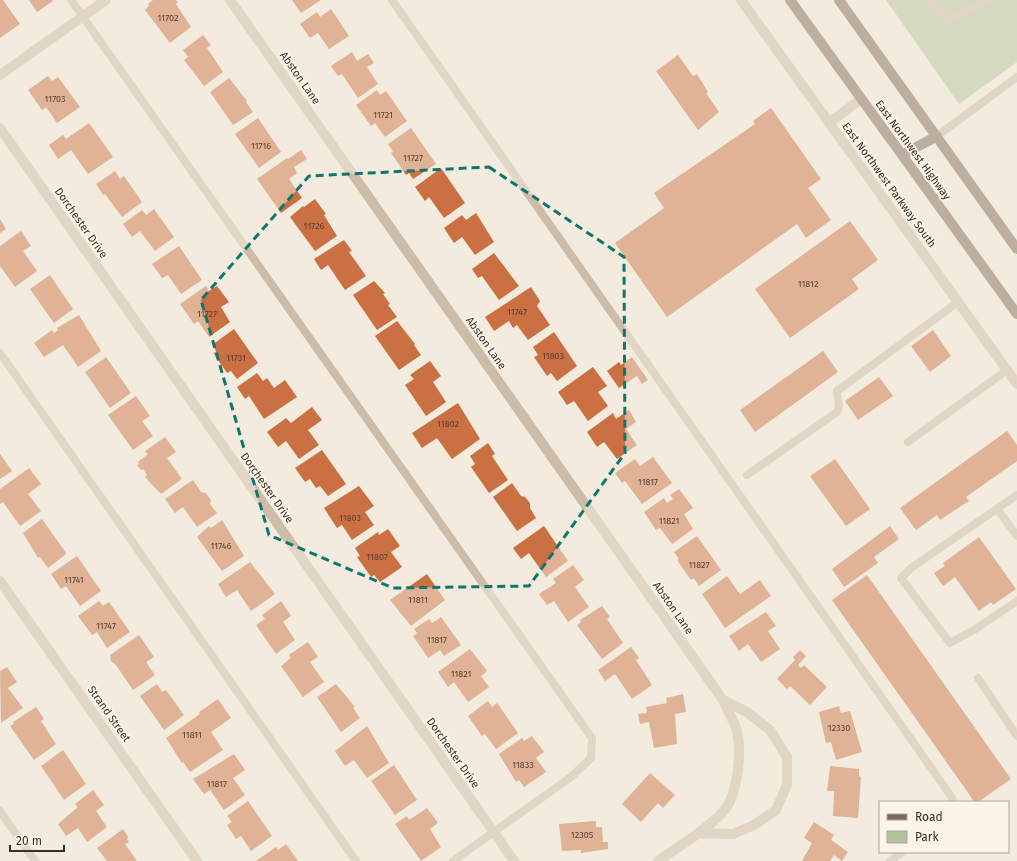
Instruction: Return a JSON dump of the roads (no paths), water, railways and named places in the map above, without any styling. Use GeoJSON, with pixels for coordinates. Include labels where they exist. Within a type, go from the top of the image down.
{"type":"FeatureCollection","features":[{"type":"Feature","properties":{"kind":"main road","name":"East Northwest Highway"},"geometry":{"type":"LineString","coordinates":[[790,0],[1017,314]]}},
{"type":"Feature","properties":{"kind":"main road"},"geometry":{"type":"LineString","coordinates":[[839,0],[1017,249]]}},
{"type":"Feature","properties":{"kind":"main road"},"geometry":{"type":"LineString","coordinates":[[902,155],[937,136]]}},
{"type":"Feature","properties":{"kind":"street"},"geometry":{"type":"LineString","coordinates":[[0,75],[106,0]]}},
{"type":"Feature","properties":{"kind":"street","name":"Abston Lane"},"geometry":{"type":"LineString","coordinates":[[230,0],[723,700],[737,732],[739,768],[734,790],[723,812],[699,832],[658,861]]}},
{"type":"Feature","properties":{"kind":"street","name":"East Northwest Parkway South"},"geometry":{"type":"LineString","coordinates":[[741,0],[1017,384]]}},
{"type":"Feature","properties":{"kind":"street"},"geometry":{"type":"LineString","coordinates":[[829,122],[861,99]]}},
{"type":"Feature","properties":{"kind":"street","name":"Dorchester Drive"},"geometry":{"type":"LineString","coordinates":[[0,128],[514,861]]}},
{"type":"Feature","properties":{"kind":"street","name":"Strand Street"},"geometry":{"type":"LineString","coordinates":[[0,581],[198,861]]}},
{"type":"Feature","properties":{"kind":"street"},"geometry":{"type":"LineString","coordinates":[[699,832],[733,834],[754,826],[776,810],[786,785],[787,757],[770,730],[747,712],[723,700]]}},
{"type":"Feature","properties":{"kind":"lane"},"geometry":{"type":"LineString","coordinates":[[71,0],[592,738],[591,758],[576,772],[453,861]]}},
{"type":"Feature","properties":{"kind":"lane"},"geometry":{"type":"LineString","coordinates":[[392,0],[953,801]]}},
{"type":"Feature","properties":{"kind":"lane"},"geometry":{"type":"LineString","coordinates":[[930,0],[946,21],[990,0]]}},
{"type":"Feature","properties":{"kind":"lane"},"geometry":{"type":"LineString","coordinates":[[937,136],[1017,77]]}},
{"type":"Feature","properties":{"kind":"lane"},"geometry":{"type":"LineString","coordinates":[[747,475],[837,412],[839,406],[836,396],[837,390],[958,302]]}},
{"type":"Feature","properties":{"kind":"lane"},"geometry":{"type":"LineString","coordinates":[[0,353],[356,861]]}},
{"type":"Feature","properties":{"kind":"lane"},"geometry":{"type":"LineString","coordinates":[[908,442],[1007,370]]}},
{"type":"Feature","properties":{"kind":"lane"},"geometry":{"type":"LineString","coordinates":[[1017,495],[998,510],[911,568],[901,578],[950,643],[974,630],[1017,601]]}},
{"type":"Feature","properties":{"kind":"lane"},"geometry":{"type":"LineString","coordinates":[[998,510],[1017,536]]}},
{"type":"Feature","properties":{"kind":"lane"},"geometry":{"type":"LineString","coordinates":[[978,678],[1017,736]]}},
{"type":"Feature","properties":{"kind":"lane"},"geometry":{"type":"LineString","coordinates":[[0,811],[35,861]]}},
{"type":"Feature","properties":{"kind":"lane"},"geometry":{"type":"LineString","coordinates":[[890,861],[902,853]]}}]}
